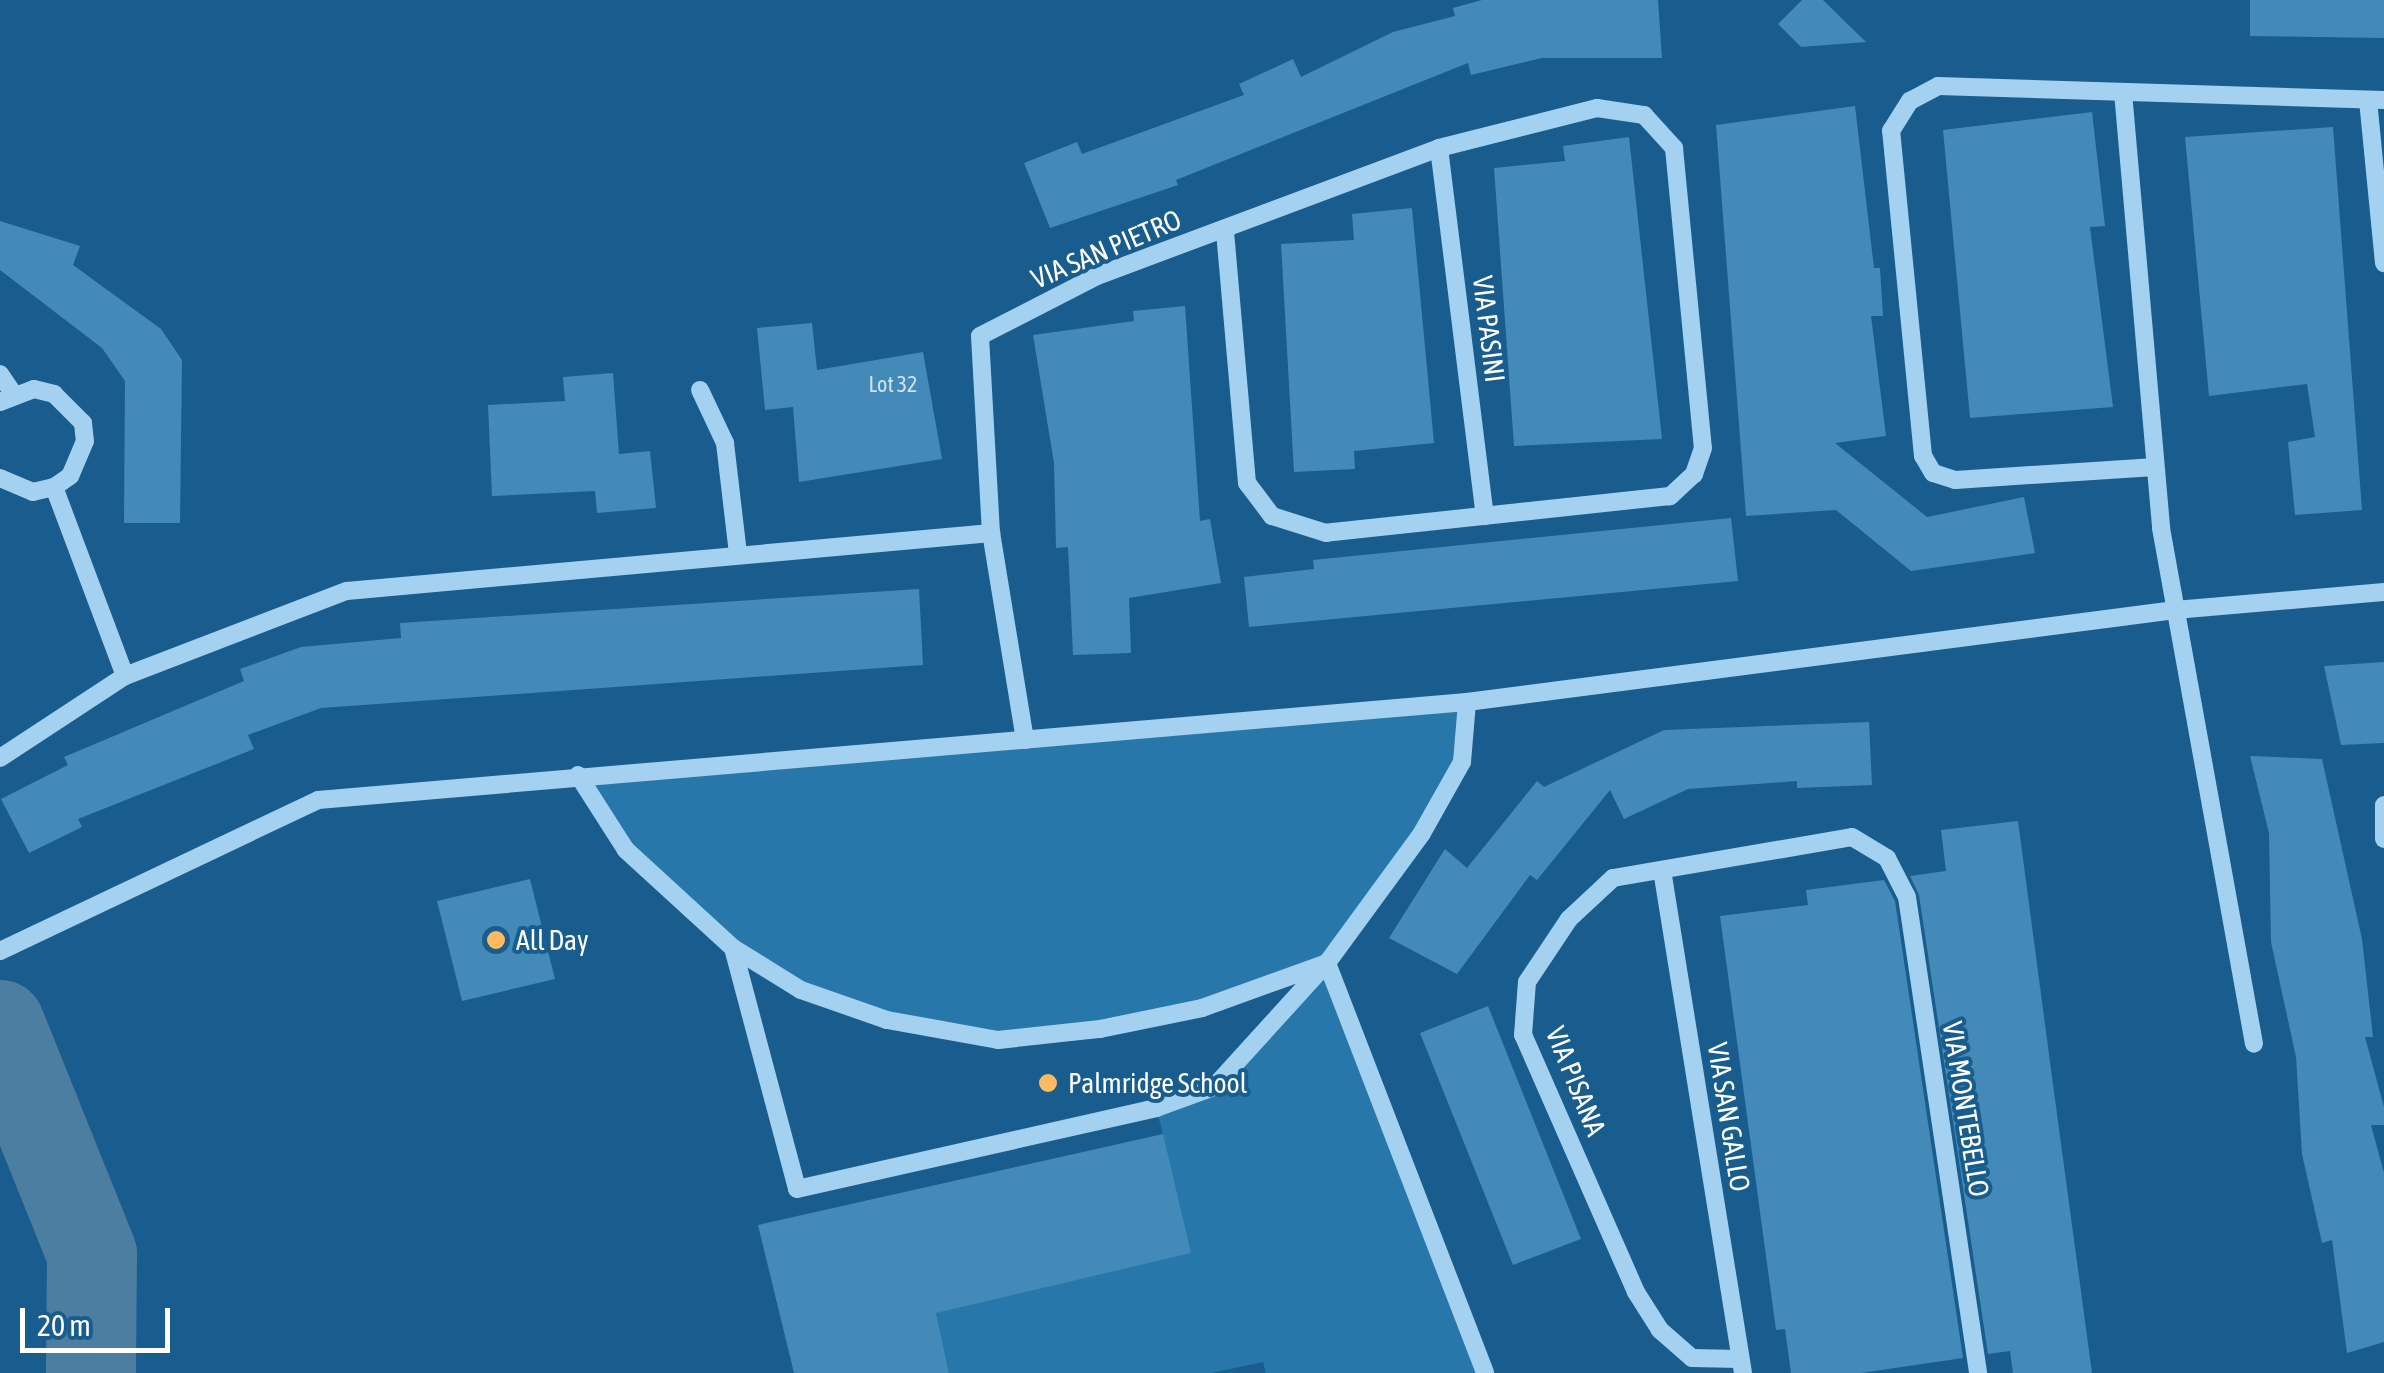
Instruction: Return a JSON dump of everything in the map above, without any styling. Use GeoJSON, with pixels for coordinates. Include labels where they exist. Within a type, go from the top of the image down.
{"type":"FeatureCollection","features":[{"type":"Feature","properties":{"kind":"street"},"geometry":{"type":"LineString","coordinates":[[2155,466],[1955,480],[1934,473],[1923,456],[1890,175],[1891,130],[1910,101],[1938,86],[2376,100],[2384,263]]}},
{"type":"Feature","properties":{"kind":"street"},"geometry":{"type":"LineString","coordinates":[[2122,92],[2155,466],[2174,610],[2254,1044]]}},
{"type":"Feature","properties":{"kind":"street","name":"VIA SAN PIETRO"},"geometry":{"type":"LineString","coordinates":[[1025,740],[991,533],[980,336],[1098,276],[1439,148],[1597,108],[1644,115],[1674,148],[1704,448],[1694,474],[1670,496],[1485,516]]}},
{"type":"Feature","properties":{"kind":"street","name":"VIA PASINI"},"geometry":{"type":"LineString","coordinates":[[1439,148],[1485,516]]}},
{"type":"Feature","properties":{"kind":"street"},"geometry":{"type":"LineString","coordinates":[[1225,230],[1247,482],[1272,516],[1326,532],[1485,516]]}},
{"type":"Feature","properties":{"kind":"street"},"geometry":{"type":"LineString","coordinates":[[0,374],[7,398],[54,394],[82,423],[80,461],[54,488],[33,492],[0,478]]}},
{"type":"Feature","properties":{"kind":"street"},"geometry":{"type":"LineString","coordinates":[[700,390],[725,443],[738,553]]}},
{"type":"Feature","properties":{"kind":"street"},"geometry":{"type":"LineString","coordinates":[[54,488],[125,676]]}},
{"type":"Feature","properties":{"kind":"street"},"geometry":{"type":"LineString","coordinates":[[0,758],[125,676],[347,592],[738,553],[991,533]]}},
{"type":"Feature","properties":{"kind":"street"},"geometry":{"type":"LineString","coordinates":[[0,951],[16,938],[318,800],[1466,702],[2174,610],[2384,592]]}},
{"type":"Feature","properties":{"kind":"street"},"geometry":{"type":"LineString","coordinates":[[733,948],[797,1189],[1156,1108],[1214,1087],[1327,963],[1422,833],[1462,762],[1466,702]]}},
{"type":"Feature","properties":{"kind":"street"},"geometry":{"type":"LineString","coordinates":[[578,776],[626,850],[733,948],[801,990],[887,1020],[998,1040],[1100,1029],[1202,1008],[1327,963]]}},
{"type":"Feature","properties":{"kind":"street"},"geometry":{"type":"LineString","coordinates":[[2384,805],[2384,839]]}},
{"type":"Feature","properties":{"kind":"street","name":"VIA PISANA"},"geometry":{"type":"LineString","coordinates":[[1741,1366],[1692,1358],[1660,1330],[1636,1292],[1523,1035],[1527,982],[1568,918],[1613,878],[1852,837],[1888,858]]}},
{"type":"Feature","properties":{"kind":"street","name":"VIA MONTEBELLO"},"geometry":{"type":"LineString","coordinates":[[1888,858],[1906,896],[1978,1373]]}},
{"type":"Feature","properties":{"kind":"street","name":"VIA SAN GALLO"},"geometry":{"type":"LineString","coordinates":[[1662,870],[1741,1366]]}},
{"type":"Feature","properties":{"kind":"street"},"geometry":{"type":"LineString","coordinates":[[1327,963],[1485,1373]]}},
{"type":"Feature","properties":{"kind":"shaded area"},"geometry":{"type":"Polygon","coordinates":[[[1467,702],[1462,762],[1327,963],[1485,1373],[1266,1373],[1263,1362],[1212,1373],[949,1373],[936,1313],[1163,1134],[1156,1108],[1214,1087],[1325,965],[1202,1008],[998,1040],[801,990],[679,905],[578,775],[1467,702]]]}},
{"type":"Feature","properties":{"kind":"building"},"geometry":{"type":"Polygon","coordinates":[[[1482,0],[1658,0],[1662,58],[1542,58],[1471,75],[1468,63],[1176,180],[1178,185],[1050,228],[1024,163],[1077,142],[1082,154],[1244,95],[1239,84],[1293,59],[1301,77],[1393,32],[1455,16],[1453,8],[1482,0]]]}},
{"type":"Feature","properties":{"kind":"building"},"geometry":{"type":"Polygon","coordinates":[[[1802,0],[1823,0],[1866,42],[1801,47],[1778,24],[1802,0]]]}},
{"type":"Feature","properties":{"kind":"building"},"geometry":{"type":"Polygon","coordinates":[[[2250,0],[2384,0],[2384,38],[2250,36],[2250,0]]]}},
{"type":"Feature","properties":{"kind":"building"},"geometry":{"type":"Polygon","coordinates":[[[1855,106],[1874,268],[1880,268],[1883,316],[1871,316],[1886,436],[1835,443],[1927,517],[2024,497],[2035,553],[1911,571],[1836,510],[1746,516],[1716,125],[1855,106]]]}},
{"type":"Feature","properties":{"kind":"building"},"geometry":{"type":"Polygon","coordinates":[[[2092,112],[2105,226],[2090,227],[2113,407],[1970,418],[1943,130],[2092,112]]]}},
{"type":"Feature","properties":{"kind":"building"},"geometry":{"type":"Polygon","coordinates":[[[2333,127],[2362,510],[2295,515],[2288,442],[2315,437],[2307,384],[2209,396],[2185,137],[2333,127]]]}},
{"type":"Feature","properties":{"kind":"building"},"geometry":{"type":"Polygon","coordinates":[[[1629,137],[1662,439],[1514,446],[1494,168],[1565,161],[1563,146],[1629,137]]]}},
{"type":"Feature","properties":{"kind":"building"},"geometry":{"type":"Polygon","coordinates":[[[1412,208],[1434,443],[1354,451],[1355,469],[1294,472],[1281,244],[1354,240],[1352,214],[1412,208]]]}},
{"type":"Feature","properties":{"kind":"building"},"geometry":{"type":"Polygon","coordinates":[[[0,221],[80,246],[73,265],[161,329],[182,360],[180,523],[124,523],[125,381],[102,348],[0,270],[0,221]]]}},
{"type":"Feature","properties":{"kind":"building"},"geometry":{"type":"Polygon","coordinates":[[[1185,306],[1200,521],[1210,519],[1221,583],[1129,598],[1131,653],[1073,655],[1068,547],[1056,548],[1054,463],[1033,335],[1134,321],[1133,311],[1185,306]]]}},
{"type":"Feature","properties":{"kind":"building"},"geometry":{"type":"Polygon","coordinates":[[[812,323],[817,370],[923,352],[942,459],[799,482],[793,407],[765,410],[757,328],[812,323]]]}},
{"type":"Feature","properties":{"kind":"building"},"geometry":{"type":"Polygon","coordinates":[[[613,373],[619,454],[650,451],[656,508],[597,513],[595,491],[492,496],[488,405],[565,401],[563,377],[613,373]]]}},
{"type":"Feature","properties":{"kind":"building"},"geometry":{"type":"Polygon","coordinates":[[[1731,518],[1738,581],[1249,627],[1244,577],[1314,569],[1313,560],[1731,518]]]}},
{"type":"Feature","properties":{"kind":"building"},"geometry":{"type":"Polygon","coordinates":[[[919,589],[923,665],[321,708],[248,735],[254,749],[78,819],[82,827],[29,853],[1,799],[68,765],[64,757],[244,681],[240,669],[301,647],[401,638],[400,623],[919,589]]]}},
{"type":"Feature","properties":{"kind":"building"},"geometry":{"type":"Polygon","coordinates":[[[2384,662],[2384,743],[2341,745],[2324,666],[2384,662]]]}},
{"type":"Feature","properties":{"kind":"building"},"geometry":{"type":"Polygon","coordinates":[[[1869,722],[1872,785],[1797,788],[1797,781],[1688,789],[1624,819],[1610,790],[1537,880],[1530,875],[1457,974],[1389,938],[1445,849],[1467,868],[1537,781],[1544,787],[1664,730],[1869,722]]]}},
{"type":"Feature","properties":{"kind":"building"},"geometry":{"type":"Polygon","coordinates":[[[2250,756],[2322,759],[2362,939],[2373,1037],[2365,1037],[2384,1107],[2384,1125],[2371,1125],[2384,1173],[2384,1342],[2347,1353],[2332,1240],[2322,1243],[2302,1154],[2296,1057],[2271,942],[2269,833],[2250,756]]]}},
{"type":"Feature","properties":{"kind":"building"},"geometry":{"type":"Polygon","coordinates":[[[2018,821],[2092,1373],[2013,1373],[2010,1351],[1988,1354],[1919,895],[1910,876],[1946,871],[1941,830],[2018,821]]]}},
{"type":"Feature","properties":{"kind":"building","name":"All Day"},"geometry":{"type":"Polygon","coordinates":[[[530,879],[555,979],[462,1001],[437,901],[530,879]]]}},
{"type":"Feature","properties":{"kind":"building"},"geometry":{"type":"Polygon","coordinates":[[[1884,880],[1895,901],[1963,1358],[1861,1373],[1791,1373],[1785,1329],[1776,1330],[1720,916],[1808,905],[1806,890],[1884,880]]]}},
{"type":"Feature","properties":{"kind":"building"},"geometry":{"type":"Polygon","coordinates":[[[1488,1006],[1581,1239],[1513,1265],[1420,1033],[1488,1006]]]}},
{"type":"Feature","properties":{"kind":"building"},"geometry":{"type":"Polygon","coordinates":[[[1163,1134],[1191,1253],[936,1313],[949,1373],[794,1373],[758,1225],[1163,1134]]]}},
{"type":"Feature","properties":{"kind":"waterway"},"geometry":{"type":"LineString","coordinates":[[0,1025],[92,1254],[91,1373]]}},
{"type":"Feature","properties":{"kind":"place","name":"All Day"},"geometry":{"type":"Point","coordinates":[496,940]}},
{"type":"Feature","properties":{"kind":"place","name":"Palmridge School"},"geometry":{"type":"Point","coordinates":[1048,1083]}}]}
